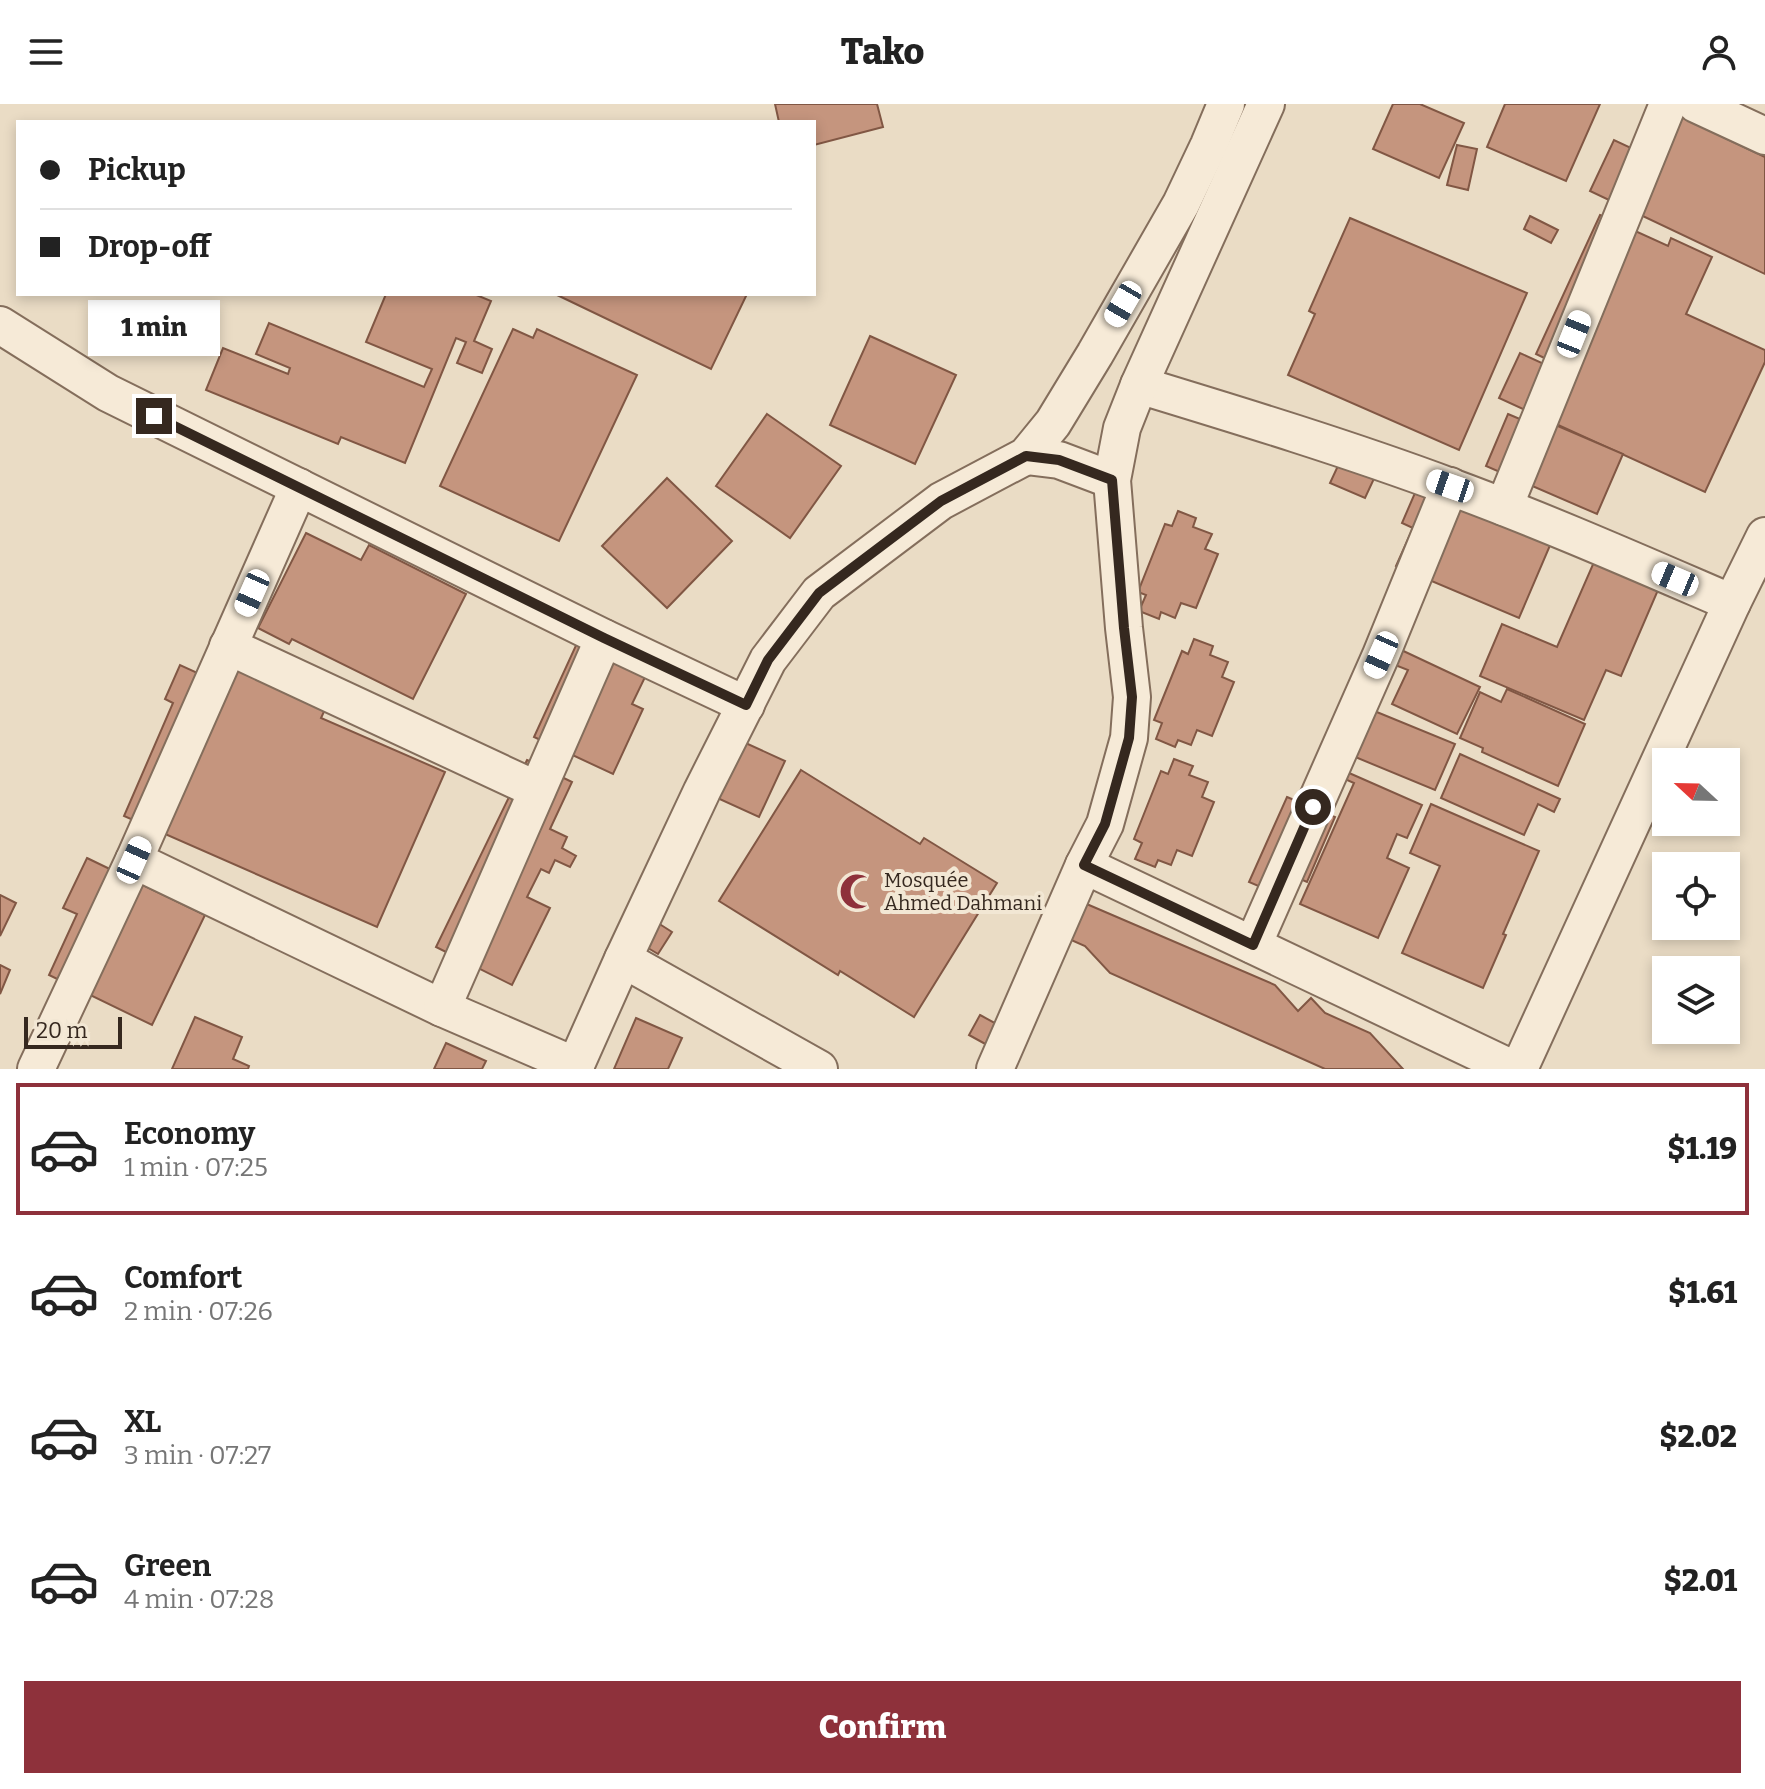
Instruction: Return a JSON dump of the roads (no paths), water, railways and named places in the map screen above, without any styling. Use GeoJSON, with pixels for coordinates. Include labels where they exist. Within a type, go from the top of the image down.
{"type":"FeatureCollection","features":[{"type":"Feature","properties":{"kind":"street"},"geometry":{"type":"LineString","coordinates":[[1504,507],[1668,104]]}},
{"type":"Feature","properties":{"kind":"street"},"geometry":{"type":"LineString","coordinates":[[1696,104],[1765,136]]}},
{"type":"Feature","properties":{"kind":"street"},"geometry":{"type":"LineString","coordinates":[[134,860],[442,1008],[575,1067],[702,791],[768,660],[819,593],[941,501],[1026,456],[1053,423],[1181,204],[1219,121],[1257,125],[1122,428],[1112,480],[1132,697],[1129,738],[1105,824],[995,1069]]}},
{"type":"Feature","properties":{"kind":"street"},"geometry":{"type":"LineString","coordinates":[[0,325],[108,393],[746,705]]}},
{"type":"Feature","properties":{"kind":"street"},"geometry":{"type":"LineString","coordinates":[[1139,385],[1304,435],[1450,486],[1732,603]]}},
{"type":"Feature","properties":{"kind":"street"},"geometry":{"type":"LineString","coordinates":[[1026,456],[1059,460],[1112,480]]}},
{"type":"Feature","properties":{"kind":"street"},"geometry":{"type":"LineString","coordinates":[[1253,945],[1381,655],[1450,486]]}},
{"type":"Feature","properties":{"kind":"street"},"geometry":{"type":"LineString","coordinates":[[36,1069],[134,860],[299,487]]}},
{"type":"Feature","properties":{"kind":"street"},"geometry":{"type":"LineString","coordinates":[[1084,865],[1516,1069],[1765,536]]}},
{"type":"Feature","properties":{"kind":"street"},"geometry":{"type":"LineString","coordinates":[[442,1008],[604,638]]}},
{"type":"Feature","properties":{"kind":"street"},"geometry":{"type":"LineString","coordinates":[[228,646],[537,790]]}},
{"type":"Feature","properties":{"kind":"street"},"geometry":{"type":"LineString","coordinates":[[623,959],[819,1069]]}},
{"type":"Feature","properties":{"kind":"place","name":"Mosquée Ahmed Dahmani"},"geometry":{"type":"Point","coordinates":[858,892]}}]}
